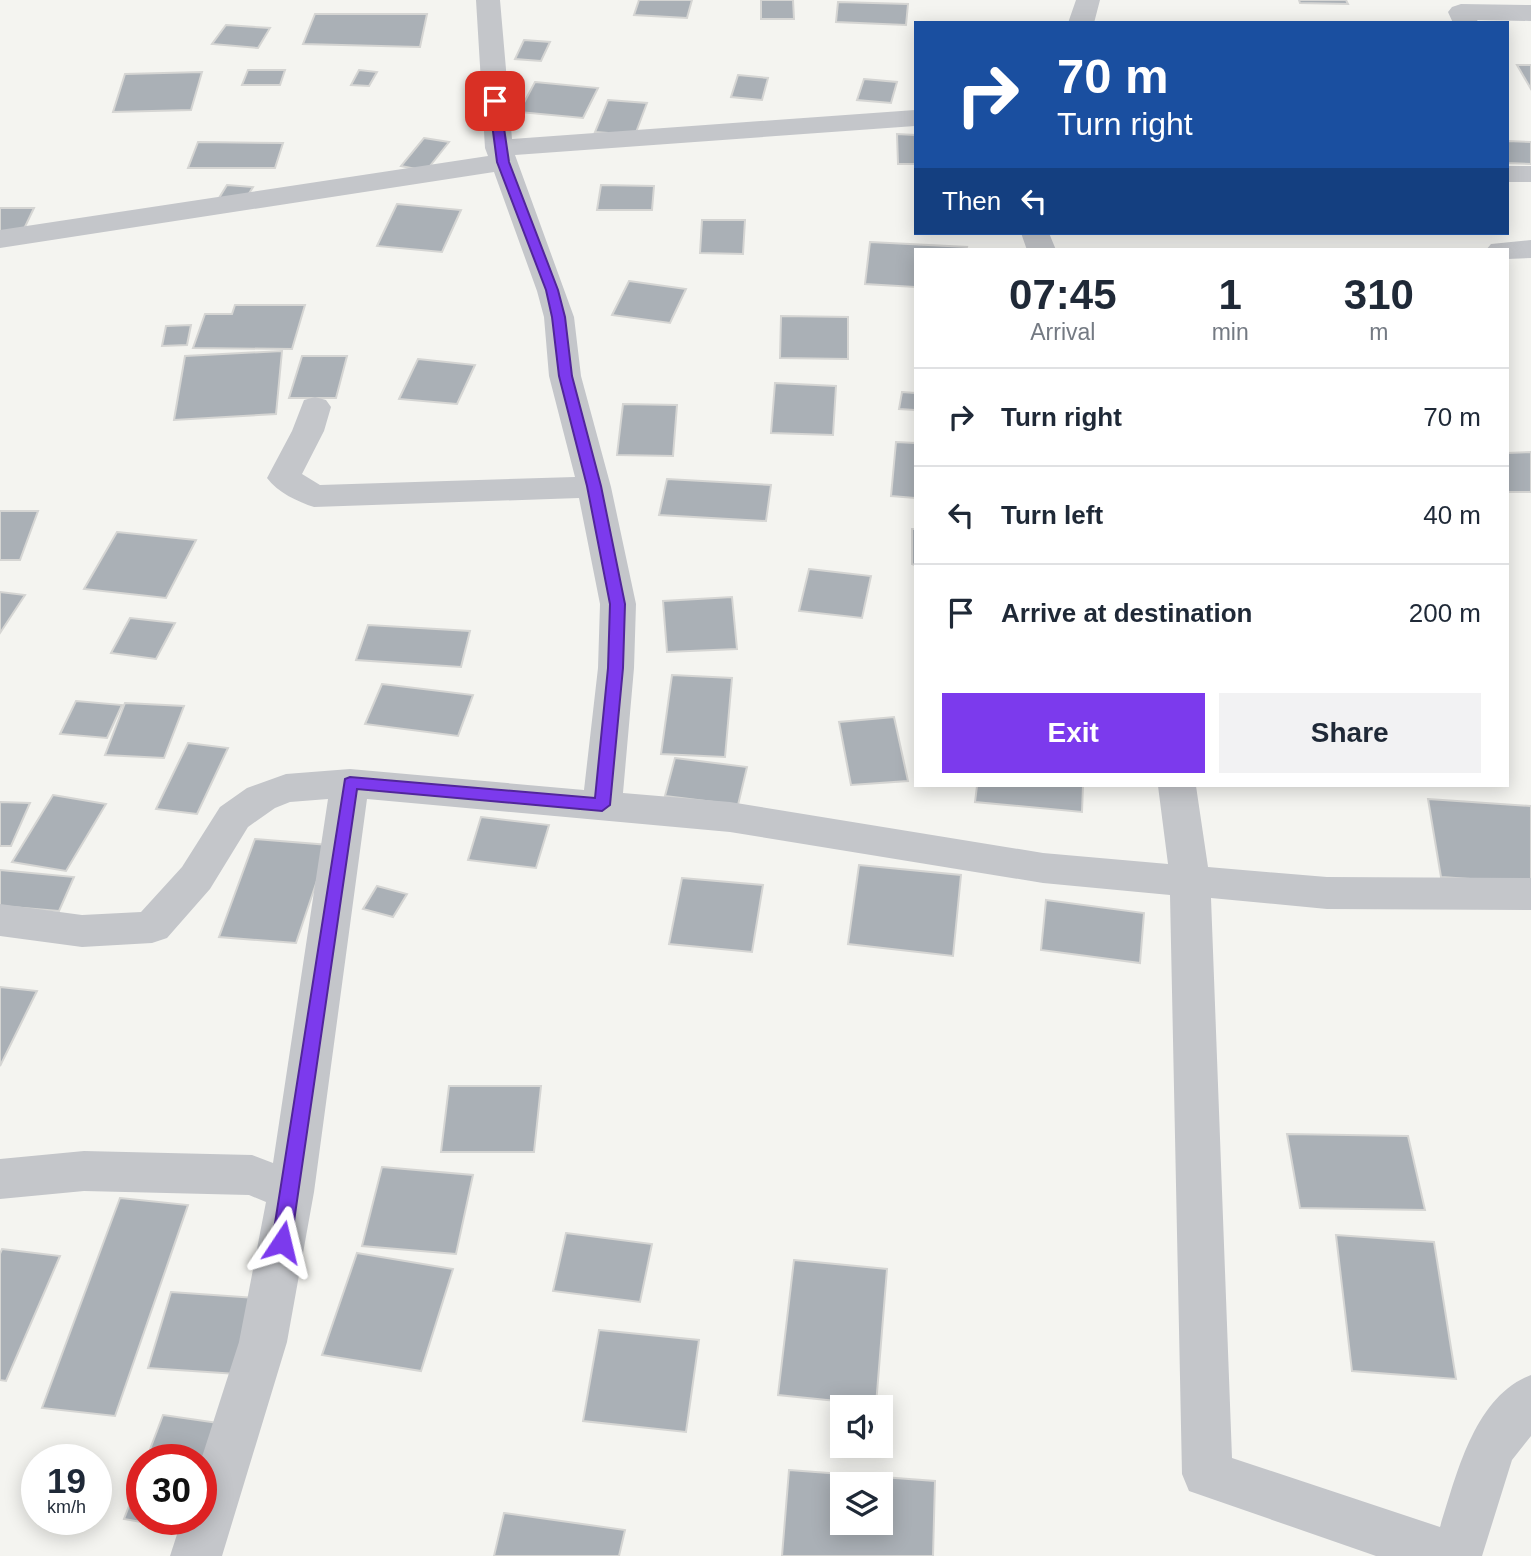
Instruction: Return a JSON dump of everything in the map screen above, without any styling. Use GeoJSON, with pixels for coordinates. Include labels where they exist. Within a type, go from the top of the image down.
{"type":"FeatureCollection","features":[{"type":"Feature","properties":{"kind":"street"},"geometry":{"type":"LineString","coordinates":[[488,0],[501,155],[552,290],[559,317],[565,376],[594,486],[618,604],[616,668],[602,805]]}},
{"type":"Feature","properties":{"kind":"street"},"geometry":{"type":"LineString","coordinates":[[1082,21],[1088,0]]}},
{"type":"Feature","properties":{"kind":"street"},"geometry":{"type":"LineString","coordinates":[[1465,21],[1461,12],[1531,13]]}},
{"type":"Feature","properties":{"kind":"street"},"geometry":{"type":"LineString","coordinates":[[0,239],[501,155],[914,118]]}},
{"type":"Feature","properties":{"kind":"street"},"geometry":{"type":"LineString","coordinates":[[1509,174],[1531,174]]}},
{"type":"Feature","properties":{"kind":"street"},"geometry":{"type":"LineString","coordinates":[[1509,250],[1531,249]]}},
{"type":"Feature","properties":{"kind":"street"},"geometry":{"type":"LineString","coordinates":[[315,407],[308,431],[284,478],[314,496],[594,486]]}},
{"type":"Feature","properties":{"kind":"street"},"geometry":{"type":"LineString","coordinates":[[196,1556],[263,1342],[291,1192],[350,783]]}},
{"type":"Feature","properties":{"kind":"street"},"geometry":{"type":"LineString","coordinates":[[0,920],[82,931],[152,927],[196,878],[234,817],[261,798],[286,788],[350,783],[730,817],[1043,867],[1327,892],[1531,894]]}},
{"type":"Feature","properties":{"kind":"street"},"geometry":{"type":"LineString","coordinates":[[1177,787],[1190,880],[1207,1474],[1454,1556],[1491,1447],[1531,1398]]}},
{"type":"Feature","properties":{"kind":"street"},"geometry":{"type":"LineString","coordinates":[[0,1179],[83,1171],[252,1175],[291,1192]]}},
{"type":"Feature","properties":{"kind":"building"},"geometry":{"type":"Polygon","coordinates":[[[639,0],[692,0],[687,18],[634,15],[639,0]]]}},
{"type":"Feature","properties":{"kind":"building"},"geometry":{"type":"Polygon","coordinates":[[[761,0],[793,0],[794,19],[761,19],[761,0]]]}},
{"type":"Feature","properties":{"kind":"building"},"geometry":{"type":"Polygon","coordinates":[[[1299,0],[1346,0],[1348,4],[1300,3],[1299,0]]]}},
{"type":"Feature","properties":{"kind":"building"},"geometry":{"type":"Polygon","coordinates":[[[838,2],[908,4],[906,25],[836,22],[838,2]]]}},
{"type":"Feature","properties":{"kind":"building"},"geometry":{"type":"Polygon","coordinates":[[[315,14],[427,14],[420,47],[303,44],[315,14]]]}},
{"type":"Feature","properties":{"kind":"building"},"geometry":{"type":"Polygon","coordinates":[[[226,25],[270,28],[258,48],[212,44],[226,25]]]}},
{"type":"Feature","properties":{"kind":"building"},"geometry":{"type":"Polygon","coordinates":[[[524,40],[550,42],[541,61],[515,59],[524,40]]]}},
{"type":"Feature","properties":{"kind":"building"},"geometry":{"type":"Polygon","coordinates":[[[1517,65],[1531,65],[1531,89],[1517,65]]]}},
{"type":"Feature","properties":{"kind":"building"},"geometry":{"type":"Polygon","coordinates":[[[248,70],[285,70],[280,85],[242,85],[248,70]]]}},
{"type":"Feature","properties":{"kind":"building"},"geometry":{"type":"Polygon","coordinates":[[[359,70],[377,72],[369,86],[351,85],[359,70]]]}},
{"type":"Feature","properties":{"kind":"building"},"geometry":{"type":"Polygon","coordinates":[[[202,72],[191,110],[113,112],[125,74],[202,72]]]}},
{"type":"Feature","properties":{"kind":"building"},"geometry":{"type":"Polygon","coordinates":[[[738,75],[768,78],[762,100],[731,97],[738,75]]]}},
{"type":"Feature","properties":{"kind":"building"},"geometry":{"type":"Polygon","coordinates":[[[864,79],[897,82],[891,103],[857,100],[864,79]]]}},
{"type":"Feature","properties":{"kind":"building"},"geometry":{"type":"Polygon","coordinates":[[[535,82],[598,88],[583,118],[519,112],[535,82]]]}},
{"type":"Feature","properties":{"kind":"building"},"geometry":{"type":"Polygon","coordinates":[[[608,100],[647,103],[635,135],[595,132],[608,100]]]}},
{"type":"Feature","properties":{"kind":"building"},"geometry":{"type":"Polygon","coordinates":[[[897,134],[914,135],[914,164],[898,164],[897,134]]]}},
{"type":"Feature","properties":{"kind":"building"},"geometry":{"type":"Polygon","coordinates":[[[424,138],[449,142],[426,171],[401,166],[424,138]]]}},
{"type":"Feature","properties":{"kind":"building"},"geometry":{"type":"Polygon","coordinates":[[[1509,141],[1531,142],[1531,164],[1509,163],[1509,141]]]}},
{"type":"Feature","properties":{"kind":"building"},"geometry":{"type":"Polygon","coordinates":[[[198,142],[283,143],[275,168],[188,168],[198,142]]]}},
{"type":"Feature","properties":{"kind":"building"},"geometry":{"type":"Polygon","coordinates":[[[227,185],[253,187],[245,200],[219,198],[227,185]]]}},
{"type":"Feature","properties":{"kind":"building"},"geometry":{"type":"Polygon","coordinates":[[[601,185],[654,186],[652,210],[597,210],[601,185]]]}},
{"type":"Feature","properties":{"kind":"building"},"geometry":{"type":"Polygon","coordinates":[[[397,204],[461,210],[442,252],[377,246],[397,204]]]}},
{"type":"Feature","properties":{"kind":"building"},"geometry":{"type":"Polygon","coordinates":[[[0,208],[34,208],[22,233],[0,233],[0,208]]]}},
{"type":"Feature","properties":{"kind":"building"},"geometry":{"type":"Polygon","coordinates":[[[702,220],[745,220],[743,254],[700,253],[702,220]]]}},
{"type":"Feature","properties":{"kind":"building"},"geometry":{"type":"Polygon","coordinates":[[[870,242],[967,247],[914,248],[914,287],[865,284],[870,242]]]}},
{"type":"Feature","properties":{"kind":"building"},"geometry":{"type":"Polygon","coordinates":[[[629,281],[686,289],[670,323],[612,315],[629,281]]]}},
{"type":"Feature","properties":{"kind":"building"},"geometry":{"type":"Polygon","coordinates":[[[235,305],[305,305],[292,349],[193,348],[205,314],[232,314],[235,305]]]}},
{"type":"Feature","properties":{"kind":"building"},"geometry":{"type":"Polygon","coordinates":[[[781,316],[848,317],[848,359],[780,358],[781,316]]]}},
{"type":"Feature","properties":{"kind":"building"},"geometry":{"type":"Polygon","coordinates":[[[191,325],[187,345],[162,346],[166,326],[191,325]]]}},
{"type":"Feature","properties":{"kind":"building"},"geometry":{"type":"Polygon","coordinates":[[[282,351],[276,414],[174,420],[185,356],[282,351]]]}},
{"type":"Feature","properties":{"kind":"building"},"geometry":{"type":"Polygon","coordinates":[[[302,356],[347,356],[336,398],[289,398],[302,356]]]}},
{"type":"Feature","properties":{"kind":"building"},"geometry":{"type":"Polygon","coordinates":[[[418,359],[475,365],[457,404],[399,399],[418,359]]]}},
{"type":"Feature","properties":{"kind":"building"},"geometry":{"type":"Polygon","coordinates":[[[775,383],[836,386],[833,435],[771,433],[775,383]]]}},
{"type":"Feature","properties":{"kind":"building"},"geometry":{"type":"Polygon","coordinates":[[[902,392],[914,393],[914,410],[899,409],[902,392]]]}},
{"type":"Feature","properties":{"kind":"building"},"geometry":{"type":"Polygon","coordinates":[[[623,404],[677,405],[673,456],[617,455],[623,404]]]}},
{"type":"Feature","properties":{"kind":"building"},"geometry":{"type":"Polygon","coordinates":[[[896,442],[914,443],[914,498],[891,496],[896,442]]]}},
{"type":"Feature","properties":{"kind":"building"},"geometry":{"type":"Polygon","coordinates":[[[1531,452],[1531,492],[1509,492],[1509,453],[1531,452]]]}},
{"type":"Feature","properties":{"kind":"building"},"geometry":{"type":"Polygon","coordinates":[[[667,479],[771,485],[766,521],[659,515],[667,479]]]}},
{"type":"Feature","properties":{"kind":"building"},"geometry":{"type":"Polygon","coordinates":[[[0,511],[38,511],[20,560],[0,560],[0,511]]]}},
{"type":"Feature","properties":{"kind":"building"},"geometry":{"type":"Polygon","coordinates":[[[912,529],[914,529],[914,565],[912,529]]]}},
{"type":"Feature","properties":{"kind":"building"},"geometry":{"type":"Polygon","coordinates":[[[117,532],[196,540],[166,598],[84,589],[117,532]]]}},
{"type":"Feature","properties":{"kind":"building"},"geometry":{"type":"Polygon","coordinates":[[[809,569],[871,576],[862,618],[799,611],[809,569]]]}},
{"type":"Feature","properties":{"kind":"building"},"geometry":{"type":"Polygon","coordinates":[[[0,592],[25,595],[0,633],[0,592]]]}},
{"type":"Feature","properties":{"kind":"building"},"geometry":{"type":"Polygon","coordinates":[[[732,597],[737,649],[667,652],[663,601],[732,597]]]}},
{"type":"Feature","properties":{"kind":"building"},"geometry":{"type":"Polygon","coordinates":[[[130,618],[175,623],[156,659],[111,653],[130,618]]]}},
{"type":"Feature","properties":{"kind":"building"},"geometry":{"type":"Polygon","coordinates":[[[368,625],[470,631],[461,667],[356,660],[368,625]]]}},
{"type":"Feature","properties":{"kind":"building"},"geometry":{"type":"Polygon","coordinates":[[[672,675],[732,678],[725,757],[661,754],[672,675]]]}},
{"type":"Feature","properties":{"kind":"building"},"geometry":{"type":"Polygon","coordinates":[[[382,684],[473,695],[458,736],[365,724],[382,684]]]}},
{"type":"Feature","properties":{"kind":"building"},"geometry":{"type":"Polygon","coordinates":[[[76,701],[122,705],[107,738],[60,734],[76,701]]]}},
{"type":"Feature","properties":{"kind":"building"},"geometry":{"type":"Polygon","coordinates":[[[125,703],[184,706],[164,758],[105,755],[125,703]]]}},
{"type":"Feature","properties":{"kind":"building"},"geometry":{"type":"Polygon","coordinates":[[[894,717],[908,781],[851,785],[839,722],[894,717]]]}},
{"type":"Feature","properties":{"kind":"building"},"geometry":{"type":"Polygon","coordinates":[[[188,743],[228,748],[197,814],[156,809],[188,743]]]}},
{"type":"Feature","properties":{"kind":"building"},"geometry":{"type":"Polygon","coordinates":[[[675,758],[747,767],[738,805],[665,796],[675,758]]]}},
{"type":"Feature","properties":{"kind":"building"},"geometry":{"type":"Polygon","coordinates":[[[977,787],[1083,787],[1082,812],[975,802],[977,787]]]}},
{"type":"Feature","properties":{"kind":"building"},"geometry":{"type":"Polygon","coordinates":[[[53,795],[106,804],[66,871],[12,862],[53,795]]]}},
{"type":"Feature","properties":{"kind":"building"},"geometry":{"type":"Polygon","coordinates":[[[1428,799],[1531,806],[1531,883],[1441,877],[1428,799]]]}},
{"type":"Feature","properties":{"kind":"building"},"geometry":{"type":"Polygon","coordinates":[[[0,802],[30,803],[11,846],[0,846],[0,802]]]}},
{"type":"Feature","properties":{"kind":"building"},"geometry":{"type":"Polygon","coordinates":[[[481,817],[549,825],[536,868],[468,860],[481,817]]]}},
{"type":"Feature","properties":{"kind":"building"},"geometry":{"type":"Polygon","coordinates":[[[255,839],[329,845],[296,943],[219,937],[255,839]]]}},
{"type":"Feature","properties":{"kind":"building"},"geometry":{"type":"Polygon","coordinates":[[[859,865],[961,875],[953,956],[848,944],[859,865]]]}},
{"type":"Feature","properties":{"kind":"building"},"geometry":{"type":"Polygon","coordinates":[[[0,870],[74,877],[59,911],[0,906],[0,870]]]}},
{"type":"Feature","properties":{"kind":"building"},"geometry":{"type":"Polygon","coordinates":[[[682,878],[763,885],[752,952],[669,944],[682,878]]]}},
{"type":"Feature","properties":{"kind":"building"},"geometry":{"type":"Polygon","coordinates":[[[377,886],[407,894],[393,917],[363,909],[377,886]]]}},
{"type":"Feature","properties":{"kind":"building"},"geometry":{"type":"Polygon","coordinates":[[[1046,900],[1144,913],[1140,963],[1041,950],[1046,900]]]}},
{"type":"Feature","properties":{"kind":"building"},"geometry":{"type":"Polygon","coordinates":[[[0,987],[37,991],[0,1066],[0,987]]]}},
{"type":"Feature","properties":{"kind":"building"},"geometry":{"type":"Polygon","coordinates":[[[449,1086],[541,1086],[534,1152],[441,1152],[449,1086]]]}},
{"type":"Feature","properties":{"kind":"building"},"geometry":{"type":"Polygon","coordinates":[[[1287,1134],[1408,1136],[1425,1210],[1300,1208],[1287,1134]]]}},
{"type":"Feature","properties":{"kind":"building"},"geometry":{"type":"Polygon","coordinates":[[[382,1167],[473,1175],[456,1254],[362,1246],[382,1167]]]}},
{"type":"Feature","properties":{"kind":"building"},"geometry":{"type":"Polygon","coordinates":[[[120,1198],[188,1205],[115,1416],[42,1408],[120,1198]]]}},
{"type":"Feature","properties":{"kind":"building"},"geometry":{"type":"Polygon","coordinates":[[[566,1233],[652,1244],[640,1302],[553,1291],[566,1233]]]}},
{"type":"Feature","properties":{"kind":"building"},"geometry":{"type":"Polygon","coordinates":[[[1336,1235],[1434,1242],[1456,1379],[1352,1371],[1336,1235]]]}},
{"type":"Feature","properties":{"kind":"building"},"geometry":{"type":"Polygon","coordinates":[[[2,1249],[60,1256],[6,1381],[0,1380],[2,1249]]]}},
{"type":"Feature","properties":{"kind":"building"},"geometry":{"type":"Polygon","coordinates":[[[357,1253],[453,1269],[421,1371],[322,1355],[357,1253]]]}},
{"type":"Feature","properties":{"kind":"building"},"geometry":{"type":"Polygon","coordinates":[[[794,1260],[887,1269],[877,1395],[830,1395],[830,1400],[778,1395],[794,1260]]]}},
{"type":"Feature","properties":{"kind":"building"},"geometry":{"type":"Polygon","coordinates":[[[171,1292],[257,1298],[237,1374],[148,1368],[171,1292]]]}},
{"type":"Feature","properties":{"kind":"building"},"geometry":{"type":"Polygon","coordinates":[[[599,1330],[699,1340],[686,1432],[583,1421],[599,1330]]]}},
{"type":"Feature","properties":{"kind":"building"},"geometry":{"type":"Polygon","coordinates":[[[163,1415],[225,1424],[212,1444],[152,1444],[163,1415]]]}},
{"type":"Feature","properties":{"kind":"building"},"geometry":{"type":"Polygon","coordinates":[[[789,1470],[830,1473],[830,1535],[893,1535],[893,1478],[935,1481],[933,1556],[782,1556],[789,1470]]]}},
{"type":"Feature","properties":{"kind":"building"},"geometry":{"type":"Polygon","coordinates":[[[504,1513],[625,1530],[619,1556],[494,1556],[504,1513]]]}},
{"type":"Feature","properties":{"kind":"route"},"geometry":{"type":"LineString","coordinates":[[282,1242],[350,783],[602,805],[616,668],[618,604],[594,486],[565,376],[559,317],[552,290],[503,162],[499,148],[495,101]]}}]}
